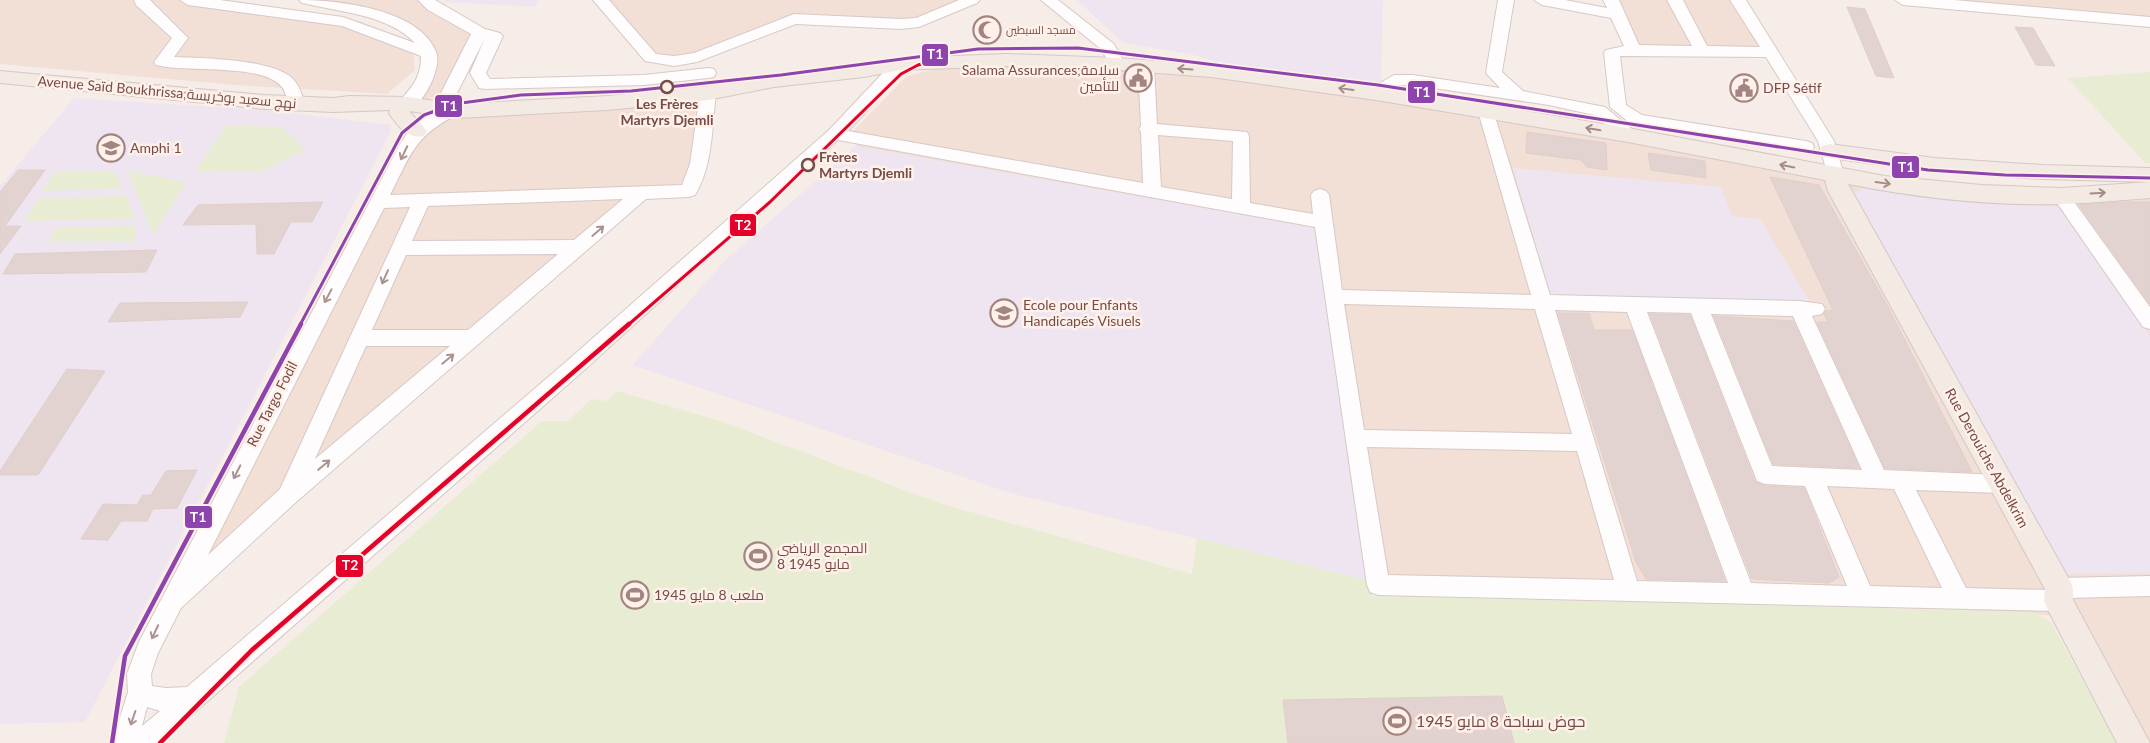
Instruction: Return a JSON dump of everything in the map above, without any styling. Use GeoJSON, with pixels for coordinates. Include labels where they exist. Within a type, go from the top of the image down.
{"type":"FeatureCollection","features":[{"type":"Feature","properties":{"kind":"main road","name":"Avenue Saïd Boukhrissa;نهج سعيد بوخريسة"},"geometry":{"type":"LineString","coordinates":[[0,77],[238,100],[333,105],[348,110],[444,109],[607,103],[708,94],[774,81],[864,71],[901,64],[1007,60],[1073,62],[1112,56],[1146,66],[1211,71],[1376,93],[1628,135],[1832,163],[1939,190],[2061,196],[2150,187]]}},
{"type":"Feature","properties":{"kind":"main road"},"geometry":{"type":"LineString","coordinates":[[403,108],[417,131]]}},
{"type":"Feature","properties":{"kind":"main road","name":"Avenue Saïd Boukhrissa;نهج سعيد بوخريسة"},"geometry":{"type":"LineString","coordinates":[[1832,163],[1935,165],[2043,172],[2150,187]]}},
{"type":"Feature","properties":{"kind":"main road","name":"Rue Derouiche Abdelkrim"},"geometry":{"type":"LineString","coordinates":[[1832,163],[1839,190],[2001,484],[2134,743]]}},
{"type":"Feature","properties":{"kind":"street"},"geometry":{"type":"LineString","coordinates":[[142,0],[141,2],[150,11],[180,38],[162,62],[228,66],[270,73],[287,82],[297,103]]}},
{"type":"Feature","properties":{"kind":"street"},"geometry":{"type":"LineString","coordinates":[[188,0],[307,16],[357,25],[411,48],[428,53]]}},
{"type":"Feature","properties":{"kind":"street"},"geometry":{"type":"LineString","coordinates":[[307,0],[376,15],[409,30],[422,40],[428,53],[430,67],[427,75],[403,108]]}},
{"type":"Feature","properties":{"kind":"street"},"geometry":{"type":"LineString","coordinates":[[426,0],[433,7],[480,32],[495,36],[478,73],[485,84],[644,80],[708,73]]}},
{"type":"Feature","properties":{"kind":"street"},"geometry":{"type":"LineString","coordinates":[[601,0],[651,58],[674,61],[698,57],[794,19],[901,24],[919,22],[972,0]]}},
{"type":"Feature","properties":{"kind":"street"},"geometry":{"type":"LineString","coordinates":[[1049,0],[1112,56]]}},
{"type":"Feature","properties":{"kind":"street"},"geometry":{"type":"LineString","coordinates":[[1506,0],[1494,73],[1519,96]]}},
{"type":"Feature","properties":{"kind":"street"},"geometry":{"type":"LineString","coordinates":[[1542,0],[1617,15]]}},
{"type":"Feature","properties":{"kind":"street"},"geometry":{"type":"LineString","coordinates":[[1611,0],[1634,50]]}},
{"type":"Feature","properties":{"kind":"street"},"geometry":{"type":"LineString","coordinates":[[1675,0],[1702,51]]}},
{"type":"Feature","properties":{"kind":"street"},"geometry":{"type":"LineString","coordinates":[[1738,0],[1826,141],[1832,163]]}},
{"type":"Feature","properties":{"kind":"street"},"geometry":{"type":"LineString","coordinates":[[1903,0],[2150,22]]}},
{"type":"Feature","properties":{"kind":"street"},"geometry":{"type":"LineString","coordinates":[[357,25],[376,15]]}},
{"type":"Feature","properties":{"kind":"street"},"geometry":{"type":"LineString","coordinates":[[444,109],[448,95],[480,32]]}},
{"type":"Feature","properties":{"kind":"street"},"geometry":{"type":"LineString","coordinates":[[1770,52],[1634,50],[1612,53],[1618,106],[1637,120],[1806,146]]}},
{"type":"Feature","properties":{"kind":"street"},"geometry":{"type":"LineString","coordinates":[[141,743],[560,378],[835,134],[901,64]]}},
{"type":"Feature","properties":{"kind":"street"},"geometry":{"type":"LineString","coordinates":[[1146,66],[1147,128],[1152,192]]}},
{"type":"Feature","properties":{"kind":"street"},"geometry":{"type":"LineString","coordinates":[[1376,93],[1394,80],[1413,80],[1519,96],[1599,111],[1628,135]]}},
{"type":"Feature","properties":{"kind":"street"},"geometry":{"type":"LineString","coordinates":[[379,202],[421,202],[644,191],[689,191],[699,164],[708,94]]}},
{"type":"Feature","properties":{"kind":"street","name":"Rue Targo Fodil"},"geometry":{"type":"LineString","coordinates":[[124,743],[140,692],[139,674],[142,661],[166,609],[408,144],[417,131],[444,109]]}},
{"type":"Feature","properties":{"kind":"street"},"geometry":{"type":"LineString","coordinates":[[1486,111],[1629,591]]}},
{"type":"Feature","properties":{"kind":"street"},"geometry":{"type":"LineString","coordinates":[[1147,128],[1241,136],[1241,207]]}},
{"type":"Feature","properties":{"kind":"street"},"geometry":{"type":"LineString","coordinates":[[835,134],[1323,222]]}},
{"type":"Feature","properties":{"kind":"street"},"geometry":{"type":"LineString","coordinates":[[166,609],[287,496],[644,191]]}},
{"type":"Feature","properties":{"kind":"street"},"geometry":{"type":"LineString","coordinates":[[1320,195],[1333,297],[1378,584],[1959,598],[2148,589]]}},
{"type":"Feature","properties":{"kind":"street"},"geometry":{"type":"LineString","coordinates":[[2061,196],[2150,322]]}},
{"type":"Feature","properties":{"kind":"street"},"geometry":{"type":"LineString","coordinates":[[287,496],[398,248],[421,202]]}},
{"type":"Feature","properties":{"kind":"street"},"geometry":{"type":"LineString","coordinates":[[398,248],[579,247]]}},
{"type":"Feature","properties":{"kind":"street"},"geometry":{"type":"LineString","coordinates":[[1333,297],[1807,309],[1877,479]]}},
{"type":"Feature","properties":{"kind":"street"},"geometry":{"type":"LineString","coordinates":[[1634,304],[1743,594]]}},
{"type":"Feature","properties":{"kind":"street"},"geometry":{"type":"LineString","coordinates":[[1698,306],[1765,475],[2001,484]]}},
{"type":"Feature","properties":{"kind":"street"},"geometry":{"type":"LineString","coordinates":[[358,338],[474,338]]}},
{"type":"Feature","properties":{"kind":"street"},"geometry":{"type":"LineString","coordinates":[[1355,438],[1586,443]]}},
{"type":"Feature","properties":{"kind":"street"},"geometry":{"type":"LineString","coordinates":[[1812,477],[1863,596]]}},
{"type":"Feature","properties":{"kind":"street"},"geometry":{"type":"LineString","coordinates":[[1900,480],[1959,598]]}},
{"type":"Feature","properties":{"kind":"street"},"geometry":{"type":"LineString","coordinates":[[140,692],[151,698],[164,701],[194,698]]}},
{"type":"Feature","properties":{"kind":"shaded area"},"geometry":{"type":"Polygon","coordinates":[[[0,0],[210,0],[360,21],[413,45],[415,70],[387,94],[235,85],[0,64],[0,0]]]}},
{"type":"Feature","properties":{"kind":"shaded area"},"geometry":{"type":"Polygon","coordinates":[[[300,0],[418,0],[473,34],[440,94],[405,105],[420,96],[425,41],[398,23],[346,8],[300,0]]]}},
{"type":"Feature","properties":{"kind":"shaded area"},"geometry":{"type":"Polygon","coordinates":[[[446,0],[538,0],[535,7],[444,2],[446,0]]]}},
{"type":"Feature","properties":{"kind":"shaded area"},"geometry":{"type":"Polygon","coordinates":[[[606,0],[966,0],[918,20],[794,17],[698,54],[658,58],[606,0]]]}},
{"type":"Feature","properties":{"kind":"shaded area"},"geometry":{"type":"Polygon","coordinates":[[[1077,0],[1383,0],[1381,83],[1217,62],[1194,55],[1123,43],[1077,0]]]}},
{"type":"Feature","properties":{"kind":"shaded area"},"geometry":{"type":"Polygon","coordinates":[[[1614,0],[1671,0],[1696,49],[1637,48],[1614,0]]]}},
{"type":"Feature","properties":{"kind":"shaded area"},"geometry":{"type":"Polygon","coordinates":[[[1678,0],[1732,0],[1763,50],[1704,49],[1678,0]]]}},
{"type":"Feature","properties":{"kind":"shaded area"},"geometry":{"type":"Polygon","coordinates":[[[1926,0],[2150,0],[2150,20],[1926,0]]]}},
{"type":"Feature","properties":{"kind":"shaded area"},"geometry":{"type":"Polygon","coordinates":[[[1006,64],[1211,74],[1491,116],[1828,178],[2150,195],[2150,743],[2076,617],[1530,584],[1383,580],[1011,493],[633,365],[725,261],[856,146],[861,137],[849,135],[907,76],[944,67],[1006,64]]]}},
{"type":"Feature","properties":{"kind":"shaded area"},"geometry":{"type":"Polygon","coordinates":[[[74,98],[264,110],[391,125],[390,133],[85,722],[0,724],[0,186],[74,98]]]}},
{"type":"Feature","properties":{"kind":"shaded area"},"geometry":{"type":"Polygon","coordinates":[[[704,99],[686,188],[375,200],[414,123],[429,114],[704,99]]]}},
{"type":"Feature","properties":{"kind":"shaded area","name":"Ecole pour Enfants Handicapés Visuels"},"geometry":{"type":"Polygon","coordinates":[[[856,146],[1317,228],[1369,581],[1011,493],[633,365],[725,261],[856,146]]]}},
{"type":"Feature","properties":{"kind":"shaded area"},"geometry":{"type":"Polygon","coordinates":[[[1513,168],[1721,187],[1732,216],[1760,219],[1809,301],[1551,295],[1513,168]]]}},
{"type":"Feature","properties":{"kind":"shaded area"},"geometry":{"type":"Polygon","coordinates":[[[1866,187],[1951,198],[2058,207],[2150,336],[2150,573],[2063,574],[1854,193],[1866,187]]]}},
{"type":"Feature","properties":{"kind":"shaded area"},"geometry":{"type":"Polygon","coordinates":[[[635,195],[578,244],[405,245],[425,204],[635,195]]]}},
{"type":"Feature","properties":{"kind":"shaded area"},"geometry":{"type":"Polygon","coordinates":[[[416,205],[282,496],[177,596],[372,206],[416,205]]]}},
{"type":"Feature","properties":{"kind":"shaded area"},"geometry":{"type":"Polygon","coordinates":[[[402,251],[570,251],[472,334],[365,334],[402,251]]]}},
{"type":"Feature","properties":{"kind":"shaded area"},"geometry":{"type":"Polygon","coordinates":[[[362,341],[465,341],[299,481],[362,341]]]}},
{"type":"Feature","properties":{"kind":"green space"},"geometry":{"type":"Polygon","coordinates":[[[2150,72],[2150,163],[2145,163],[2068,78],[2150,72]]]}},
{"type":"Feature","properties":{"kind":"green space"},"geometry":{"type":"Polygon","coordinates":[[[226,125],[281,127],[305,150],[260,172],[195,171],[226,125]]]}},
{"type":"Feature","properties":{"kind":"green space"},"geometry":{"type":"Polygon","coordinates":[[[56,171],[114,171],[123,188],[42,191],[56,171]]]}},
{"type":"Feature","properties":{"kind":"green space"},"geometry":{"type":"Polygon","coordinates":[[[128,171],[187,182],[153,235],[128,171]]]}},
{"type":"Feature","properties":{"kind":"green space"},"geometry":{"type":"Polygon","coordinates":[[[127,196],[134,219],[24,221],[39,198],[127,196]]]}},
{"type":"Feature","properties":{"kind":"green space"},"geometry":{"type":"Polygon","coordinates":[[[135,226],[136,241],[48,241],[58,227],[135,226]]]}},
{"type":"Feature","properties":{"kind":"green space","name":"المجمع الرياضي 8 مايو 1945"},"geometry":{"type":"Polygon","coordinates":[[[617,391],[720,421],[939,503],[1192,574],[1197,538],[1369,581],[1373,596],[2033,612],[2051,622],[2117,743],[224,743],[239,687],[542,421],[568,421],[591,399],[608,401],[617,391]]]}},
{"type":"Feature","properties":{"kind":"building"},"geometry":{"type":"Polygon","coordinates":[[[1847,7],[1865,9],[1894,78],[1876,76],[1847,7]]]}},
{"type":"Feature","properties":{"kind":"building"},"geometry":{"type":"Polygon","coordinates":[[[2015,27],[2033,28],[2055,66],[2036,65],[2015,27]]]}},
{"type":"Feature","properties":{"kind":"building"},"geometry":{"type":"Polygon","coordinates":[[[1527,132],[1606,143],[1607,170],[1587,167],[1581,160],[1526,153],[1527,132]]]}},
{"type":"Feature","properties":{"kind":"building"},"geometry":{"type":"Polygon","coordinates":[[[1648,153],[1705,161],[1706,178],[1651,170],[1648,153]]]}},
{"type":"Feature","properties":{"kind":"building"},"geometry":{"type":"Polygon","coordinates":[[[18,170],[45,170],[5,226],[21,226],[0,254],[0,192],[18,170]]]}},
{"type":"Feature","properties":{"kind":"building"},"geometry":{"type":"Polygon","coordinates":[[[1770,177],[1819,185],[1887,305],[1972,472],[1885,468],[1817,322],[1828,322],[1824,314],[1826,311],[1833,310],[1770,177]]]}},
{"type":"Feature","properties":{"kind":"building"},"geometry":{"type":"Polygon","coordinates":[[[323,202],[312,222],[291,222],[274,254],[257,254],[256,224],[183,225],[198,205],[323,202]]]}},
{"type":"Feature","properties":{"kind":"building"},"geometry":{"type":"Polygon","coordinates":[[[2150,202],[2150,304],[2079,205],[2150,202]]]}},
{"type":"Feature","properties":{"kind":"building"},"geometry":{"type":"Polygon","coordinates":[[[157,250],[146,272],[3,274],[15,254],[157,250]]]}},
{"type":"Feature","properties":{"kind":"building"},"geometry":{"type":"Polygon","coordinates":[[[248,302],[240,317],[108,322],[120,303],[248,302]]]}},
{"type":"Feature","properties":{"kind":"building"},"geometry":{"type":"Polygon","coordinates":[[[1558,313],[1589,313],[1594,330],[1632,330],[1725,581],[1646,579],[1636,562],[1558,313]]]}},
{"type":"Feature","properties":{"kind":"building"},"geometry":{"type":"Polygon","coordinates":[[[1650,314],[1690,315],[1755,482],[1765,486],[1804,488],[1839,577],[1829,583],[1752,579],[1650,314]]]}},
{"type":"Feature","properties":{"kind":"building"},"geometry":{"type":"Polygon","coordinates":[[[1714,316],[1793,321],[1859,468],[1773,464],[1714,316]]]}},
{"type":"Feature","properties":{"kind":"building"},"geometry":{"type":"Polygon","coordinates":[[[67,369],[105,371],[38,475],[0,475],[0,471],[67,369]]]}},
{"type":"Feature","properties":{"kind":"building"},"geometry":{"type":"Polygon","coordinates":[[[197,470],[177,508],[153,509],[147,521],[121,521],[108,540],[81,539],[103,504],[137,505],[143,495],[151,495],[166,471],[197,470]]]}},
{"type":"Feature","properties":{"kind":"building","name":"حوض سباحة 8 مايو 1945"},"geometry":{"type":"Polygon","coordinates":[[[1502,696],[1514,743],[1288,743],[1283,700],[1502,696]]]}},
{"type":"Feature","properties":{"kind":"transit line","name":"T1"},"geometry":{"type":"LineString","coordinates":[[112,743],[117,722],[125,656],[402,133],[424,115],[454,104],[521,95],[631,91],[781,75],[978,49],[1078,48],[1378,85],[1928,170],[2005,175],[2150,178]]}},
{"type":"Feature","properties":{"kind":"transit line","name":"T2"},"geometry":{"type":"LineString","coordinates":[[160,743],[252,650],[770,202],[901,74],[918,65],[939,59]]}},
{"type":"Feature","properties":{"kind":"place","name":"مسجد السبطين"},"geometry":{"type":"Point","coordinates":[987,30]}},
{"type":"Feature","properties":{"kind":"place","name":"Salama Assurances;سلامة للتأمين"},"geometry":{"type":"Point","coordinates":[1138,78]}},
{"type":"Feature","properties":{"kind":"place","name":"Les Frères Martyrs Djemli"},"geometry":{"type":"Point","coordinates":[667,87]}},
{"type":"Feature","properties":{"kind":"place","name":"DFP Sétif"},"geometry":{"type":"Point","coordinates":[1744,88]}},
{"type":"Feature","properties":{"kind":"place","name":"Amphi 1"},"geometry":{"type":"Point","coordinates":[111,148]}},
{"type":"Feature","properties":{"kind":"place","name":"Frères Martyrs Djemli"},"geometry":{"type":"Point","coordinates":[808,165]}},
{"type":"Feature","properties":{"kind":"place","name":"Ecole pour Enfants Handicapés Visuels"},"geometry":{"type":"Point","coordinates":[1004,313]}},
{"type":"Feature","properties":{"kind":"place","name":"المجمع الرياضي 8 مايو 1945"},"geometry":{"type":"Point","coordinates":[758,556]}},
{"type":"Feature","properties":{"kind":"place","name":"ملعب 8 مايو 1945"},"geometry":{"type":"Point","coordinates":[635,595]}},
{"type":"Feature","properties":{"kind":"place","name":"حوض سباحة 8 مايو 1945"},"geometry":{"type":"Point","coordinates":[1397,721]}}]}
